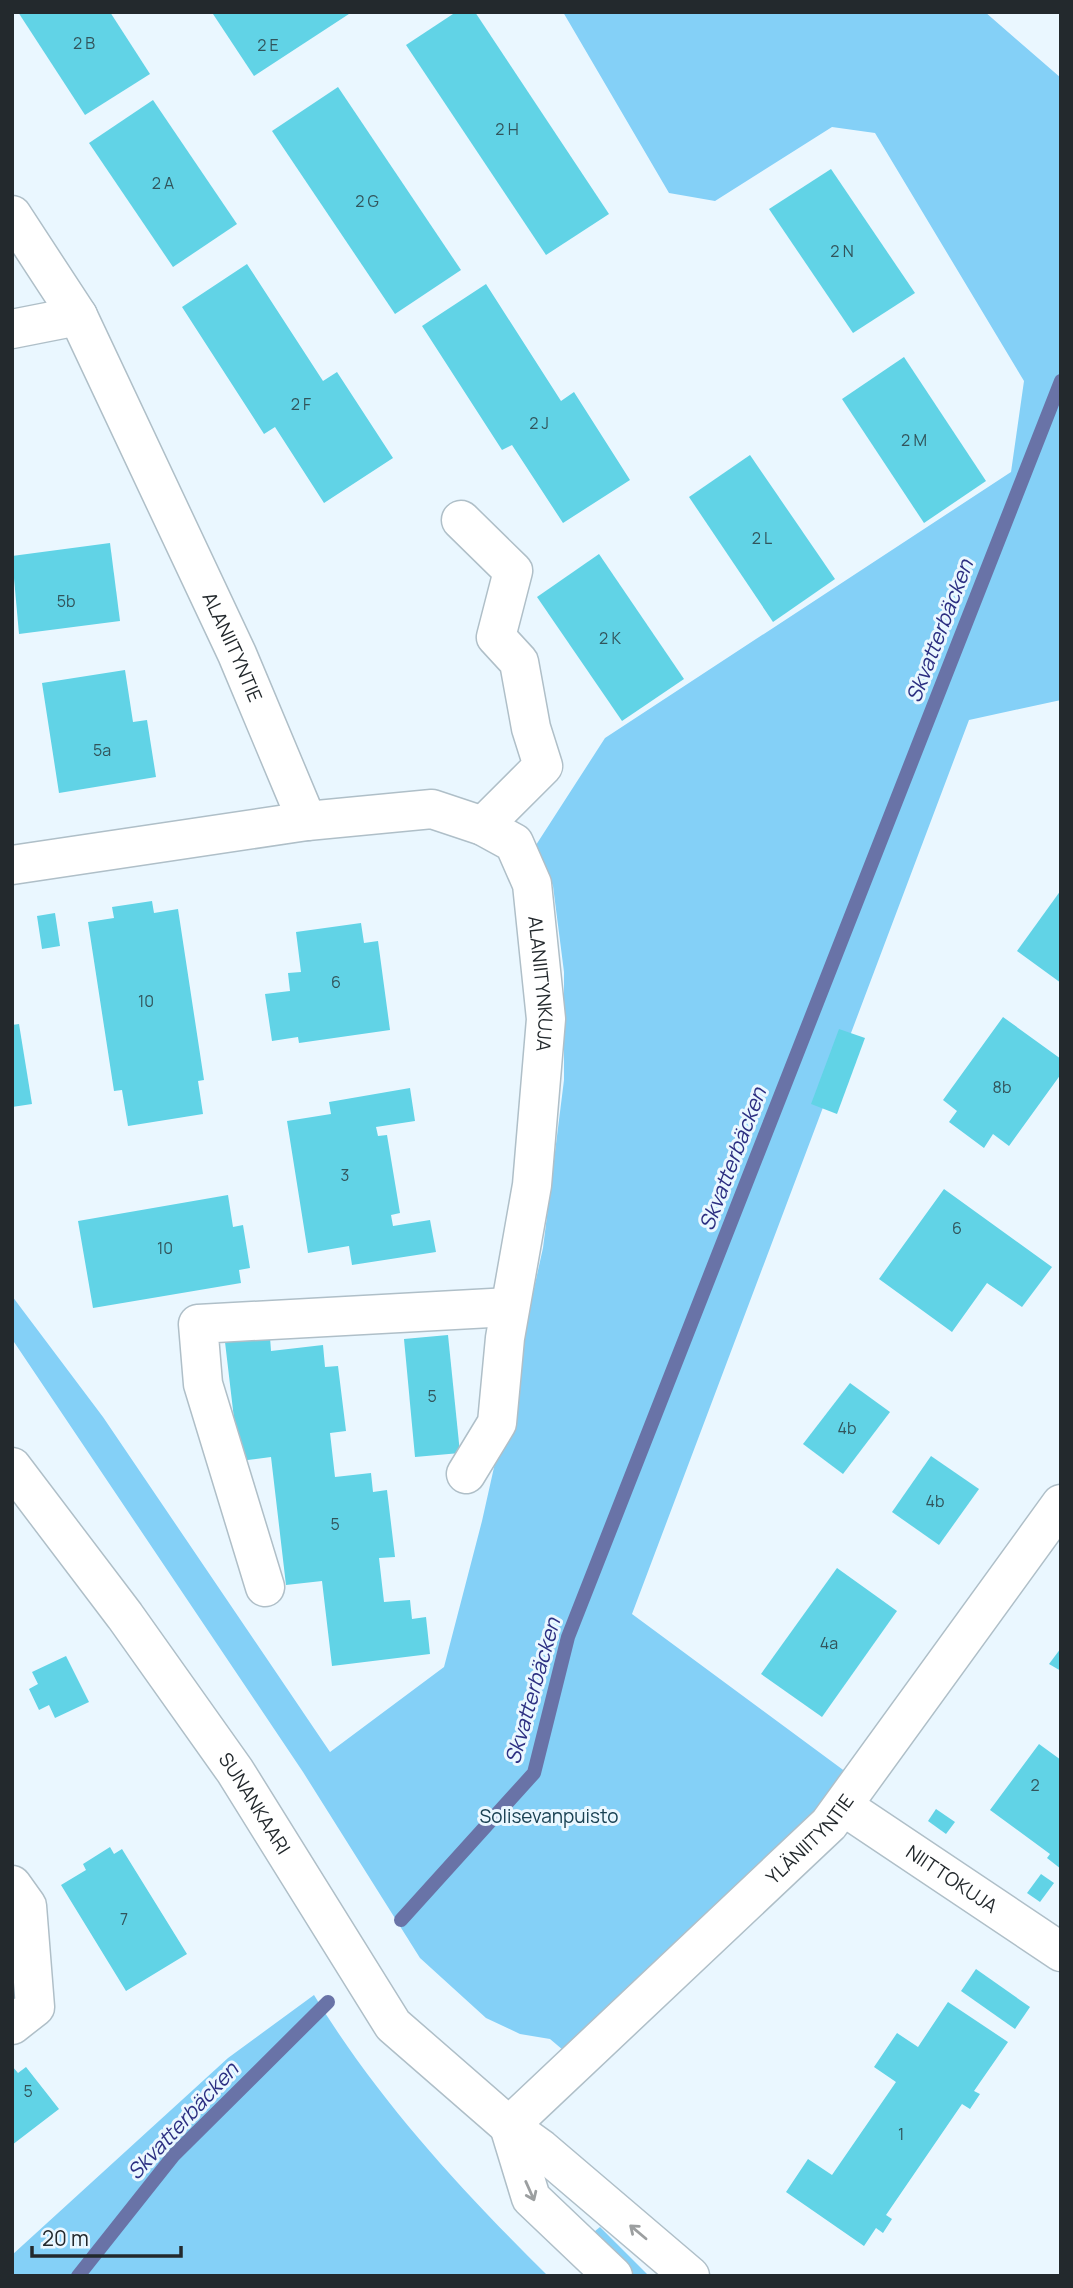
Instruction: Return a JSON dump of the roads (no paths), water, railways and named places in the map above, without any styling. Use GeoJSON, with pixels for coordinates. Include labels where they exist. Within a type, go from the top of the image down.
{"type":"FeatureCollection","features":[{"type":"Feature","properties":{"kind":"street","name":"ALANIITYNTIE"},"geometry":{"type":"LineString","coordinates":[[12,215],[78,316],[237,654],[307,821]]}},
{"type":"Feature","properties":{"kind":"street"},"geometry":{"type":"LineString","coordinates":[[12,329],[78,316]]}},
{"type":"Feature","properties":{"kind":"street"},"geometry":{"type":"LineString","coordinates":[[461,520],[513,571],[496,637],[519,662],[531,728],[542,766],[483,826]]}},
{"type":"Feature","properties":{"kind":"street","name":"ALANIITYNKUJA"},"geometry":{"type":"LineString","coordinates":[[307,821],[432,809],[483,826],[514,843],[533,884],[546,1019],[532,1185],[508,1323],[497,1423],[466,1474]]}},
{"type":"Feature","properties":{"kind":"street"},"geometry":{"type":"LineString","coordinates":[[12,865],[307,821]]}},
{"type":"Feature","properties":{"kind":"street"},"geometry":{"type":"LineString","coordinates":[[265,1587],[203,1384],[198,1324],[508,1323]]}},
{"type":"Feature","properties":{"kind":"street","name":"SUNANKAARI"},"geometry":{"type":"LineString","coordinates":[[12,1467],[125,1616],[235,1772],[393,2025],[509,2126],[541,2149],[690,2276]]}},
{"type":"Feature","properties":{"kind":"street","name":"YLÄNIITYNTIE"},"geometry":{"type":"LineString","coordinates":[[509,2126],[829,1824],[1061,1504]]}},
{"type":"Feature","properties":{"kind":"street","name":"NIITTOKUJA"},"geometry":{"type":"LineString","coordinates":[[842,1806],[1061,1952]]}},
{"type":"Feature","properties":{"kind":"street"},"geometry":{"type":"LineString","coordinates":[[12,1885],[27,1906],[35,2007],[12,2025]]}},
{"type":"Feature","properties":{"kind":"street"},"geometry":{"type":"LineString","coordinates":[[509,2126],[531,2198],[613,2276]]}},
{"type":"Feature","properties":{"kind":"waterway","name":"Skvatterbäcken"},"geometry":{"type":"LineString","coordinates":[[401,1920],[534,1773],[568,1637],[1061,381]]}},
{"type":"Feature","properties":{"kind":"waterway","name":"Skvatterbäcken"},"geometry":{"type":"LineString","coordinates":[[78,2276],[174,2155],[328,2002]]}},
{"type":"Feature","properties":{"kind":"park label","name":"Solisevanpuisto"},"geometry":{"type":"Point","coordinates":[549,1816]}}]}
